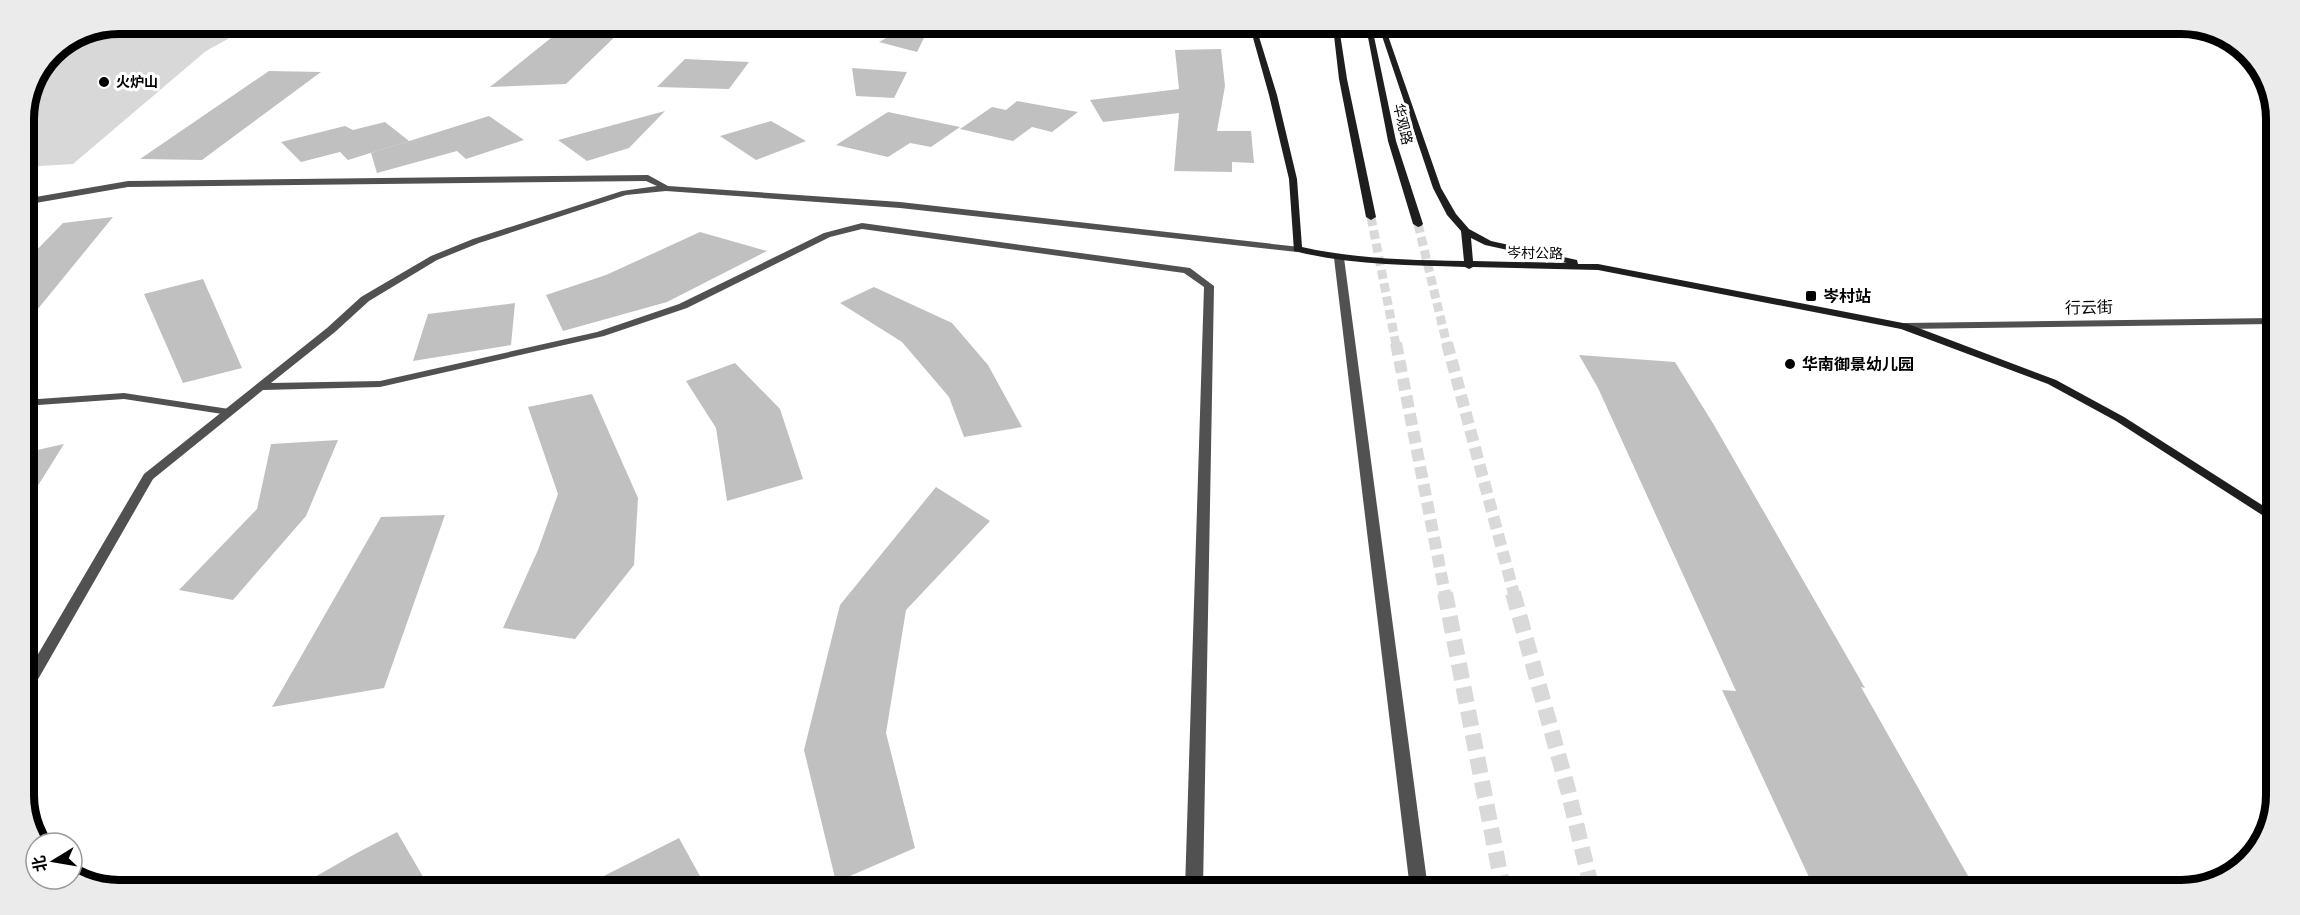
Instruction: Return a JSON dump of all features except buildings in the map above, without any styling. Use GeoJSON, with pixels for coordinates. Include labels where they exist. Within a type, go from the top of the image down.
{"type":"FeatureCollection","features":[{"type":"Feature","properties":{"kind":"street"},"geometry":{"type":"LineString","coordinates":[[35,672],[148,477],[365,299],[434,258],[476,241],[625,193],[666,189],[900,205],[1297,249],[1293,179],[1273,95],[1254,34]]}},
{"type":"Feature","properties":{"kind":"street"},"geometry":{"type":"LineString","coordinates":[[1337,34],[1343,79],[1371,217]]}},
{"type":"Feature","properties":{"kind":"street","name":"华观路"},"geometry":{"type":"LineString","coordinates":[[1371,34],[1392,141],[1418,225]]}},
{"type":"Feature","properties":{"kind":"street"},"geometry":{"type":"LineString","coordinates":[[1384,34],[1437,188],[1452,215],[1466,231],[1488,243],[1598,267]]}},
{"type":"Feature","properties":{"kind":"street"},"geometry":{"type":"LineString","coordinates":[[34,200],[128,184],[648,178],[666,189]]}},
{"type":"Feature","properties":{"kind":"street"},"geometry":{"type":"LineString","coordinates":[[260,387],[380,384],[600,334],[683,306],[827,235],[862,226],[1187,270],[1209,286],[1194,880]]}},
{"type":"Feature","properties":{"kind":"street"},"geometry":{"type":"LineString","coordinates":[[1466,231],[1469,266]]}},
{"type":"Feature","properties":{"kind":"street","name":"岑村公路"},"geometry":{"type":"LineString","coordinates":[[1297,249],[1339,258],[1469,266],[1598,267],[1904,326],[2052,382],[2120,419],[2266,513]]}},
{"type":"Feature","properties":{"kind":"street"},"geometry":{"type":"LineString","coordinates":[[1339,258],[1418,880]]}},
{"type":"Feature","properties":{"kind":"street","name":"行云街"},"geometry":{"type":"LineString","coordinates":[[1904,326],[2265,321]]}},
{"type":"Feature","properties":{"kind":"street"},"geometry":{"type":"LineString","coordinates":[[34,402],[124,396],[229,412]]}},
{"type":"Feature","properties":{"kind":"shaded area","name":"火炉山"},"geometry":{"type":"Polygon","coordinates":[[[237,34],[206,51],[73,164],[34,166],[36,103],[41,87],[59,59],[87,41],[103,36],[237,34]]]}},
{"type":"Feature","properties":{"kind":"tunnel"},"geometry":{"type":"LineString","coordinates":[[1371,217],[1396,345]]}},
{"type":"Feature","properties":{"kind":"tunnel"},"geometry":{"type":"LineString","coordinates":[[1418,224],[1447,345]]}},
{"type":"Feature","properties":{"kind":"tunnel"},"geometry":{"type":"LineString","coordinates":[[1396,343],[1445,594]]}},
{"type":"Feature","properties":{"kind":"tunnel"},"geometry":{"type":"LineString","coordinates":[[1447,343],[1514,594]]}},
{"type":"Feature","properties":{"kind":"tunnel"},"geometry":{"type":"LineString","coordinates":[[1445,593],[1501,880]]}},
{"type":"Feature","properties":{"kind":"tunnel"},"geometry":{"type":"LineString","coordinates":[[1513,593],[1568,790],[1590,880]]}},
{"type":"Feature","properties":{"kind":"place","name":"火炉山"},"geometry":{"type":"Point","coordinates":[104,82]}},
{"type":"Feature","properties":{"kind":"place","name":"岑村站"},"geometry":{"type":"Point","coordinates":[1811,296]}},
{"type":"Feature","properties":{"kind":"place","name":"华南御景幼儿园"},"geometry":{"type":"Point","coordinates":[1790,364]}}]}
